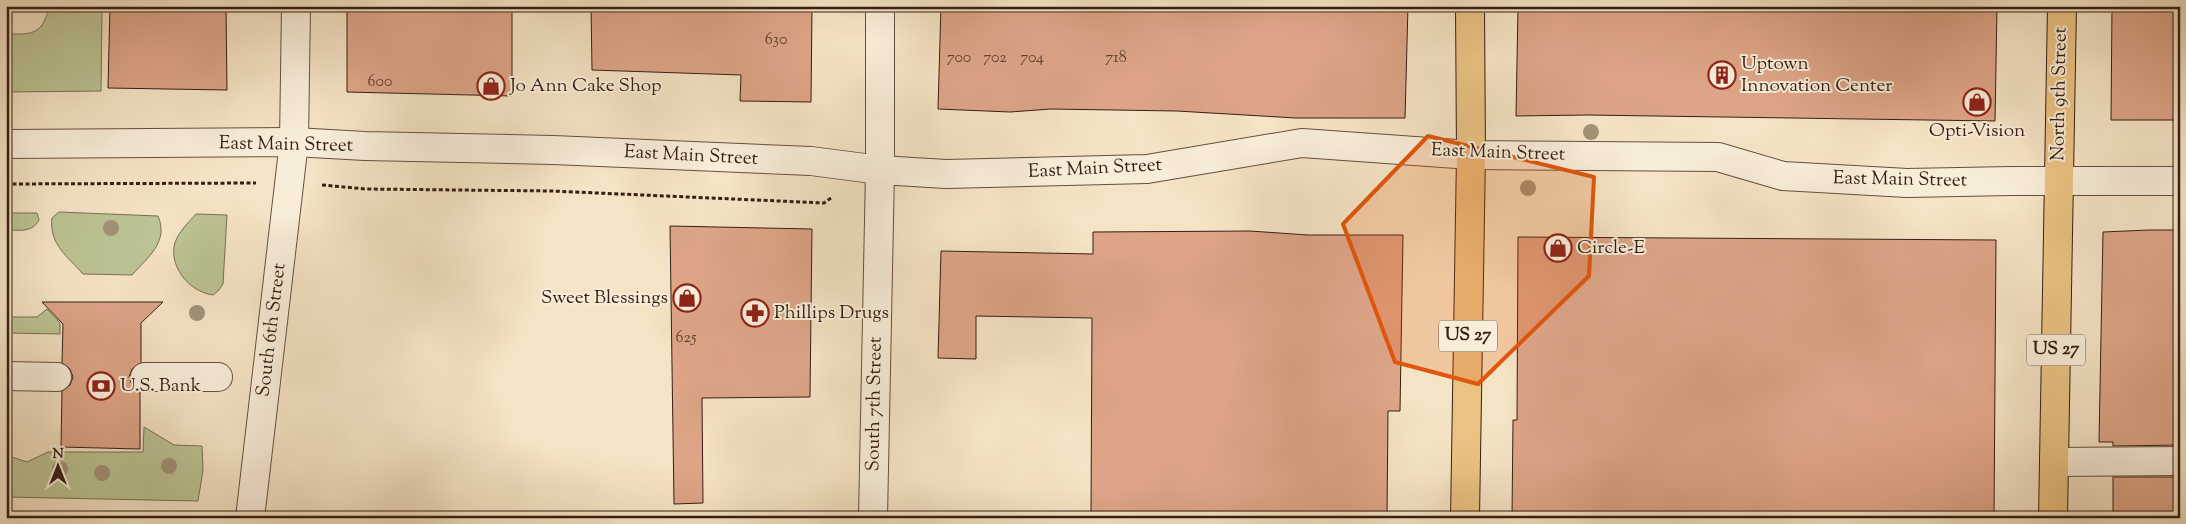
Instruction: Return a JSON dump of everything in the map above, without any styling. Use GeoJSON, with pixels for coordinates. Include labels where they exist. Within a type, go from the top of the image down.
{"type":"FeatureCollection","features":[{"type":"Feature","properties":{"kind":"highway","name":"US 27"},"geometry":{"type":"LineString","coordinates":[[1465,518],[1471,155],[1470,6]]}},
{"type":"Feature","properties":{"kind":"highway","name":"North 9th Street"},"geometry":{"type":"LineString","coordinates":[[2059,181],[2062,6]]}},
{"type":"Feature","properties":{"kind":"highway","name":"US 27"},"geometry":{"type":"LineString","coordinates":[[2053,518],[2059,181]]}},
{"type":"Feature","properties":{"kind":"street","name":"South 6th Street"},"geometry":{"type":"LineString","coordinates":[[250,518],[294,142],[296,6]]}},
{"type":"Feature","properties":{"kind":"street","name":"South 7th Street"},"geometry":{"type":"LineString","coordinates":[[874,518],[880,170],[880,6]]}},
{"type":"Feature","properties":{"kind":"street","name":"East Main Street"},"geometry":{"type":"LineString","coordinates":[[6,144],[294,142],[365,146],[553,150],[811,161],[880,170],[946,174],[1147,169],[1302,143],[1471,155],[1718,157],[1783,176],[1907,183],[2180,181]]}},
{"type":"Feature","properties":{"kind":"street"},"geometry":{"type":"LineString","coordinates":[[6,376],[57,377]]}},
{"type":"Feature","properties":{"kind":"street"},"geometry":{"type":"LineString","coordinates":[[145,376],[218,377]]}},
{"type":"Feature","properties":{"kind":"street"},"geometry":{"type":"LineString","coordinates":[[2054,462],[2180,462]]}},
{"type":"Feature","properties":{"kind":"path"},"geometry":{"type":"LineString","coordinates":[[6,184],[246,182]]}},
{"type":"Feature","properties":{"kind":"path"},"geometry":{"type":"LineString","coordinates":[[335,186],[366,189],[552,191],[824,203]]}},
{"type":"Feature","properties":{"kind":"highlighted area"},"geometry":{"type":"Polygon","coordinates":[[[1428,136],[1594,177],[1589,276],[1478,384],[1395,362],[1343,224],[1428,136]]]}},
{"type":"Feature","properties":{"kind":"green space"},"geometry":{"type":"Polygon","coordinates":[[[48,10],[102,11],[101,91],[6,92],[6,34],[33,32],[42,25],[48,10]]]}},
{"type":"Feature","properties":{"kind":"green space"},"geometry":{"type":"Polygon","coordinates":[[[59,212],[158,216],[161,234],[155,248],[132,275],[83,274],[60,249],[53,235],[52,218],[59,212]]]}},
{"type":"Feature","properties":{"kind":"green space"},"geometry":{"type":"Polygon","coordinates":[[[6,213],[37,213],[39,220],[29,229],[6,230],[6,213]]]}},
{"type":"Feature","properties":{"kind":"green space"},"geometry":{"type":"Polygon","coordinates":[[[196,214],[227,215],[223,284],[213,295],[190,285],[179,272],[174,256],[177,238],[196,214]]]}},
{"type":"Feature","properties":{"kind":"green space"},"geometry":{"type":"Polygon","coordinates":[[[47,309],[60,323],[60,334],[6,333],[6,317],[37,317],[47,309]]]}},
{"type":"Feature","properties":{"kind":"green space"},"geometry":{"type":"Polygon","coordinates":[[[144,427],[174,445],[202,446],[203,470],[198,501],[6,497],[6,455],[27,462],[48,452],[143,452],[144,427]]]}},
{"type":"Feature","properties":{"kind":"green space"},"geometry":{"type":"Polygon","coordinates":[[[6,512],[149,514],[149,518],[6,518],[6,512]]]}},
{"type":"Feature","properties":{"kind":"green space"},"geometry":{"type":"Polygon","coordinates":[[[162,514],[195,515],[195,518],[162,518],[162,514]]]}},
{"type":"Feature","properties":{"kind":"building"},"geometry":{"type":"Polygon","coordinates":[[[110,6],[226,6],[227,90],[108,88],[110,6]]]}},
{"type":"Feature","properties":{"kind":"building"},"geometry":{"type":"Polygon","coordinates":[[[347,6],[512,6],[512,96],[347,92],[347,6]]]}},
{"type":"Feature","properties":{"kind":"building"},"geometry":{"type":"Polygon","coordinates":[[[591,6],[812,6],[811,102],[740,101],[741,75],[592,70],[591,6]]]}},
{"type":"Feature","properties":{"kind":"building"},"geometry":{"type":"Polygon","coordinates":[[[941,6],[1408,6],[1405,118],[1296,118],[1177,111],[1051,109],[1010,112],[938,109],[941,6]]]}},
{"type":"Feature","properties":{"kind":"building"},"geometry":{"type":"Polygon","coordinates":[[[1518,6],[1997,6],[1995,121],[1587,115],[1516,116],[1518,6]]]}},
{"type":"Feature","properties":{"kind":"building"},"geometry":{"type":"Polygon","coordinates":[[[2112,6],[2180,6],[2180,120],[2111,120],[2112,6]]]}},
{"type":"Feature","properties":{"kind":"building","name":"Phillips Drugs"},"geometry":{"type":"Polygon","coordinates":[[[670,226],[812,229],[810,397],[702,398],[703,503],[674,504],[670,226]]]}},
{"type":"Feature","properties":{"kind":"building"},"geometry":{"type":"Polygon","coordinates":[[[2180,230],[2180,445],[2113,446],[2113,442],[2099,442],[2103,232],[2180,230]]]}},
{"type":"Feature","properties":{"kind":"building"},"geometry":{"type":"Polygon","coordinates":[[[1250,231],[1308,235],[1403,235],[1400,411],[1388,411],[1387,518],[1172,518],[1173,514],[1091,513],[1092,318],[976,316],[976,359],[938,358],[941,251],[1093,254],[1093,232],[1250,231]]]}},
{"type":"Feature","properties":{"kind":"building"},"geometry":{"type":"Polygon","coordinates":[[[1518,237],[1996,240],[1994,518],[1512,518],[1513,420],[1517,420],[1518,237]]]}},
{"type":"Feature","properties":{"kind":"building","name":"U.S. Bank"},"geometry":{"type":"Polygon","coordinates":[[[42,302],[163,302],[141,323],[141,363],[132,369],[129,377],[132,385],[140,391],[140,449],[61,447],[62,391],[70,385],[73,377],[70,369],[62,363],[63,324],[42,302]]]}},
{"type":"Feature","properties":{"kind":"building"},"geometry":{"type":"Polygon","coordinates":[[[2113,477],[2180,477],[2180,518],[2113,518],[2113,477]]]}},
{"type":"Feature","properties":{"kind":"place","name":"Uptown Innovation Center"},"geometry":{"type":"Point","coordinates":[1722,75]}},
{"type":"Feature","properties":{"kind":"place","name":"Jo Ann Cake Shop"},"geometry":{"type":"Point","coordinates":[491,86]}},
{"type":"Feature","properties":{"kind":"place","name":"Opti-Vision"},"geometry":{"type":"Point","coordinates":[1977,102]}},
{"type":"Feature","properties":{"kind":"place","name":"Circle-E"},"geometry":{"type":"Point","coordinates":[1558,248]}},
{"type":"Feature","properties":{"kind":"place","name":"Sweet Blessings"},"geometry":{"type":"Point","coordinates":[687,298]}},
{"type":"Feature","properties":{"kind":"place","name":"Phillips Drugs"},"geometry":{"type":"Point","coordinates":[755,313]}},
{"type":"Feature","properties":{"kind":"place","name":"U.S. Bank"},"geometry":{"type":"Point","coordinates":[101,386]}}]}
